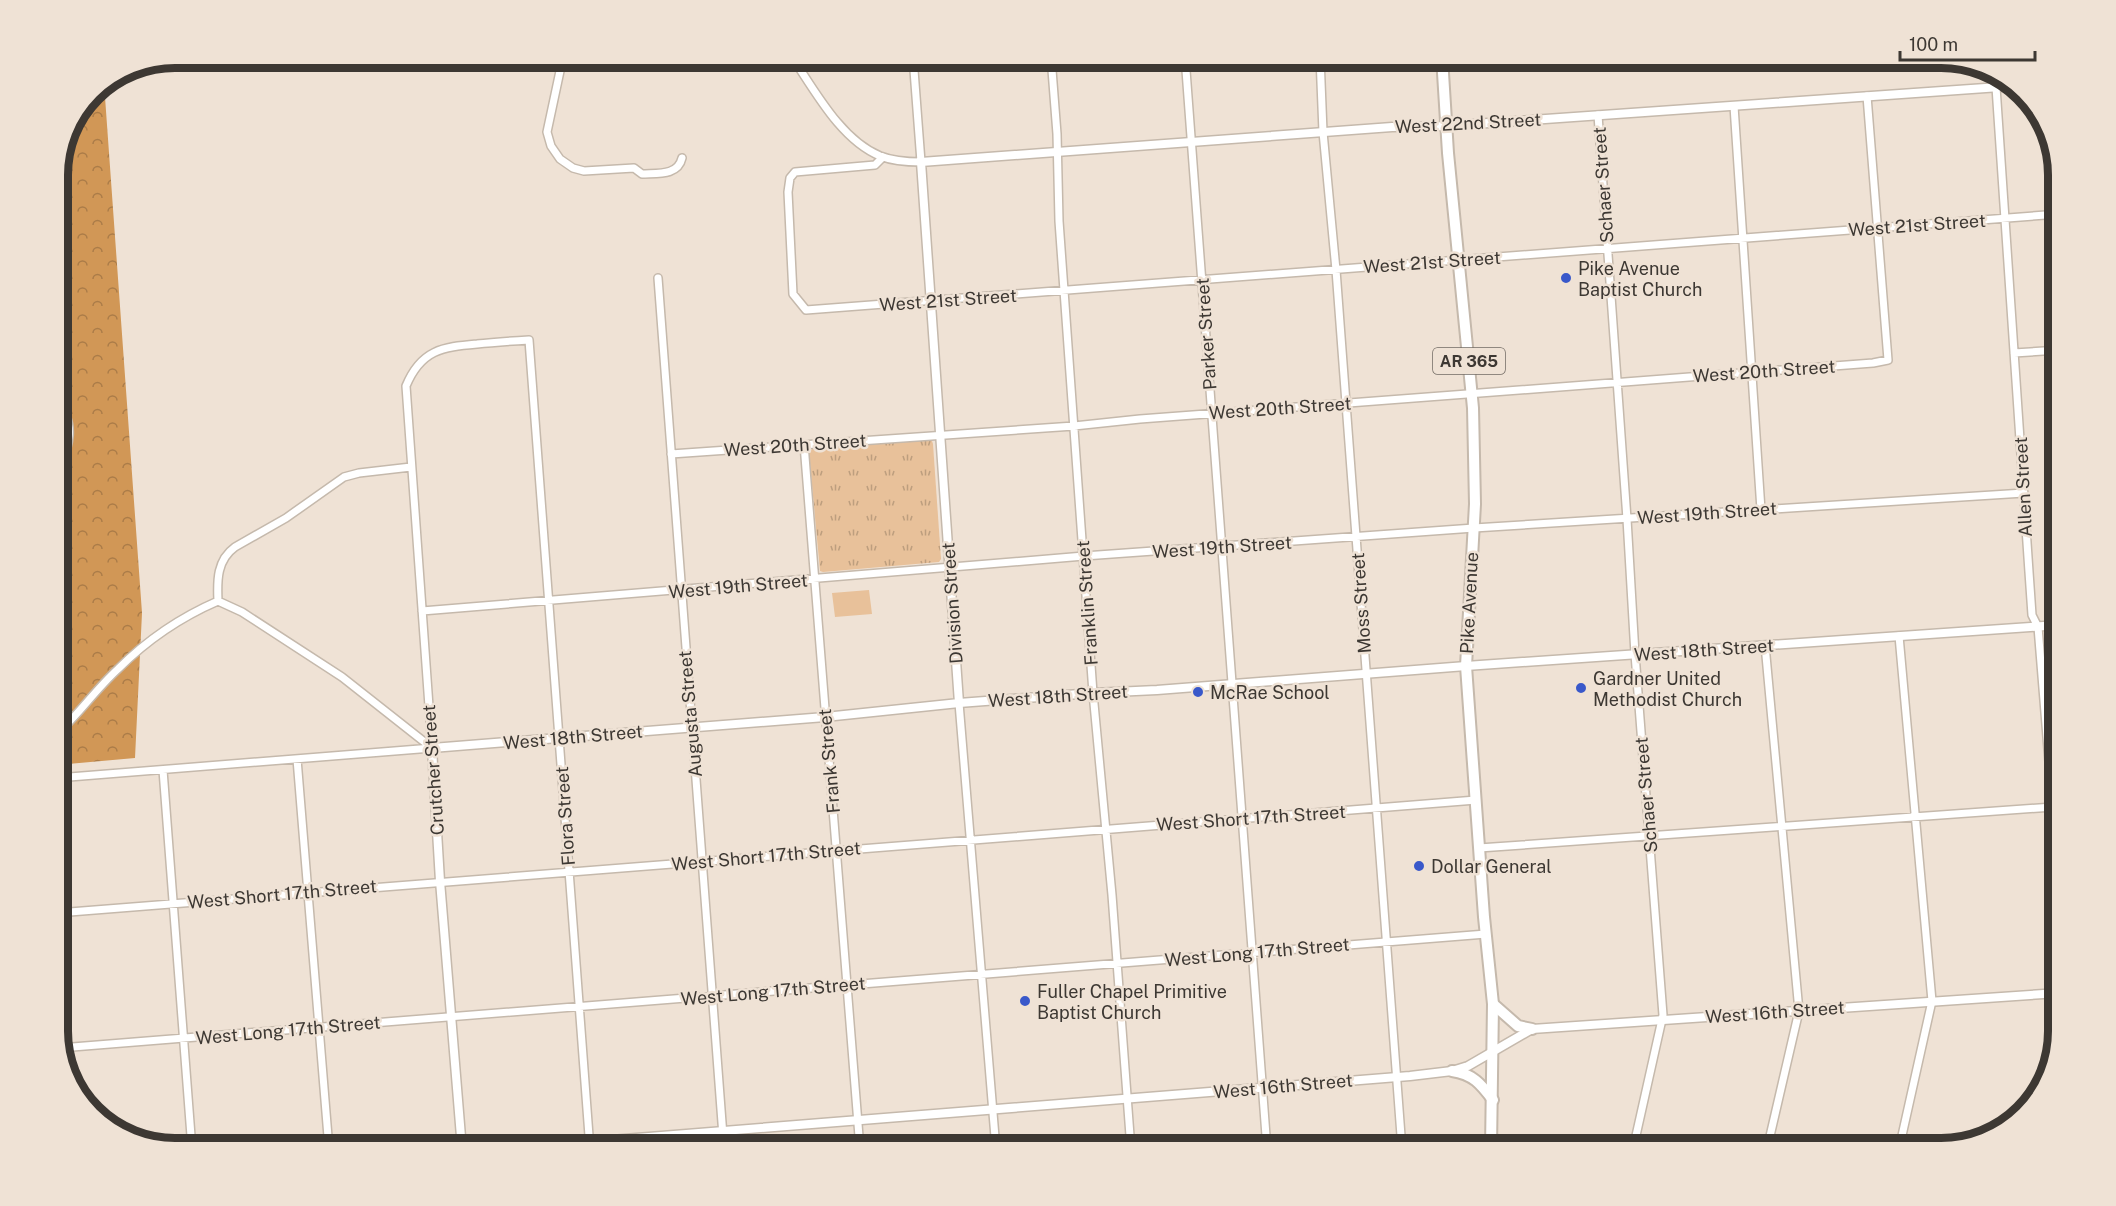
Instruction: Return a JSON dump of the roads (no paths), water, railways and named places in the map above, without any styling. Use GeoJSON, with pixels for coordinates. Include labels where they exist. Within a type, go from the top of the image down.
{"type":"FeatureCollection","features":[{"type":"Feature","properties":{"kind":"main road","name":"Pike Avenue"},"geometry":{"type":"LineString","coordinates":[[1443,68],[1446,126],[1472,394],[1475,455],[1466,666],[1493,1004],[1491,1138]]}},
{"type":"Feature","properties":{"kind":"main road"},"geometry":{"type":"LineString","coordinates":[[1493,1004],[1518,1026],[1532,1029]]}},
{"type":"Feature","properties":{"kind":"main road"},"geometry":{"type":"LineString","coordinates":[[1452,1071],[1471,1076],[1479,1082],[1492,1100]]}},
{"type":"Feature","properties":{"kind":"street"},"geometry":{"type":"LineString","coordinates":[[561,68],[547,132],[551,147],[560,159],[573,168],[584,171],[634,168],[642,174],[674,171],[680,166],[682,158]]}},
{"type":"Feature","properties":{"kind":"street"},"geometry":{"type":"LineString","coordinates":[[799,68],[839,126],[858,143],[883,157],[905,162],[921,162]]}},
{"type":"Feature","properties":{"kind":"street","name":"Division Street"},"geometry":{"type":"LineString","coordinates":[[914,68],[959,703],[995,1138]]}},
{"type":"Feature","properties":{"kind":"street","name":"Franklin Street"},"geometry":{"type":"LineString","coordinates":[[1052,68],[1093,693],[1130,1138]]}},
{"type":"Feature","properties":{"kind":"street","name":"Parker Street"},"geometry":{"type":"LineString","coordinates":[[1186,68],[1266,1138]]}},
{"type":"Feature","properties":{"kind":"street","name":"Moss Street"},"geometry":{"type":"LineString","coordinates":[[1320,68],[1323,132],[1336,270],[1401,1138]]}},
{"type":"Feature","properties":{"kind":"street","name":"Allen Street"},"geometry":{"type":"LineString","coordinates":[[1996,87],[2032,615],[2038,627],[2048,749]]}},
{"type":"Feature","properties":{"kind":"street","name":"West 22nd Street"},"geometry":{"type":"LineString","coordinates":[[921,162],[1392,127],[1446,126],[2002,87]]}},
{"type":"Feature","properties":{"kind":"street"},"geometry":{"type":"LineString","coordinates":[[1867,96],[1878,228]]}},
{"type":"Feature","properties":{"kind":"street"},"geometry":{"type":"LineString","coordinates":[[1734,106],[1761,510]]}},
{"type":"Feature","properties":{"kind":"street","name":"Schaer Street"},"geometry":{"type":"LineString","coordinates":[[1598,115],[1662,1019],[1635,1138]]}},
{"type":"Feature","properties":{"kind":"street","name":"West 21st Street"},"geometry":{"type":"LineString","coordinates":[[883,157],[874,165],[795,172],[790,178],[788,192],[791,280],[793,294],[806,310],[2048,215]]}},
{"type":"Feature","properties":{"kind":"street","name":"West 20th Street"},"geometry":{"type":"LineString","coordinates":[[671,454],[1074,426],[1212,413],[1873,363],[1888,360],[1878,228]]}},
{"type":"Feature","properties":{"kind":"street","name":"Augusta Street"},"geometry":{"type":"LineString","coordinates":[[658,278],[723,1138]]}},
{"type":"Feature","properties":{"kind":"street","name":"Flora Street"},"geometry":{"type":"LineString","coordinates":[[405,390],[411,373],[420,361],[433,352],[448,346],[529,340],[589,1138]]}},
{"type":"Feature","properties":{"kind":"street"},"geometry":{"type":"LineString","coordinates":[[2014,353],[2048,351]]}},
{"type":"Feature","properties":{"kind":"street","name":"Crutcher Street"},"geometry":{"type":"LineString","coordinates":[[405,390],[440,881],[461,1138]]}},
{"type":"Feature","properties":{"kind":"street"},"geometry":{"type":"LineString","coordinates":[[68,421],[70,429],[68,441]]}},
{"type":"Feature","properties":{"kind":"street","name":"Frank Street"},"geometry":{"type":"LineString","coordinates":[[804,444],[859,1138]]}},
{"type":"Feature","properties":{"kind":"street"},"geometry":{"type":"LineString","coordinates":[[218,601],[218,574],[227,552],[286,518],[344,477],[411,467]]}},
{"type":"Feature","properties":{"kind":"street","name":"West 19th Street"},"geometry":{"type":"LineString","coordinates":[[422,611],[1084,556],[1473,528],[2024,493]]}},
{"type":"Feature","properties":{"kind":"street"},"geometry":{"type":"LineString","coordinates":[[68,722],[140,648],[195,611],[218,601],[242,612],[342,677],[432,748]]}},
{"type":"Feature","properties":{"kind":"street","name":"West 18th Street"},"geometry":{"type":"LineString","coordinates":[[68,777],[825,717],[959,703],[2048,626]]}},
{"type":"Feature","properties":{"kind":"street"},"geometry":{"type":"LineString","coordinates":[[1899,636],[1932,1001],[1901,1138]]}},
{"type":"Feature","properties":{"kind":"street"},"geometry":{"type":"LineString","coordinates":[[1765,645],[1799,1011],[1770,1138]]}},
{"type":"Feature","properties":{"kind":"street"},"geometry":{"type":"LineString","coordinates":[[297,759],[328,1138]]}},
{"type":"Feature","properties":{"kind":"street"},"geometry":{"type":"LineString","coordinates":[[163,770],[191,1138]]}},
{"type":"Feature","properties":{"kind":"street","name":"West Short 17th Street"},"geometry":{"type":"LineString","coordinates":[[68,912],[1476,800]]}},
{"type":"Feature","properties":{"kind":"street"},"geometry":{"type":"LineString","coordinates":[[1479,848],[2048,807]]}},
{"type":"Feature","properties":{"kind":"street","name":"West Long 17th Street"},"geometry":{"type":"LineString","coordinates":[[69,1047],[1486,934]]}},
{"type":"Feature","properties":{"kind":"street","name":"West 16th Street"},"geometry":{"type":"LineString","coordinates":[[656,1138],[1452,1071],[1532,1029],[2048,994]]}},
{"type":"Feature","properties":{"kind":"place","name":"Pike Avenue Baptist Church"},"geometry":{"type":"Point","coordinates":[1566,278]}},
{"type":"Feature","properties":{"kind":"place","name":"Gardner United Methodist Church"},"geometry":{"type":"Point","coordinates":[1581,688]}},
{"type":"Feature","properties":{"kind":"place","name":"McRae School"},"geometry":{"type":"Point","coordinates":[1198,692]}},
{"type":"Feature","properties":{"kind":"place","name":"Dollar General"},"geometry":{"type":"Point","coordinates":[1419,866]}},
{"type":"Feature","properties":{"kind":"place","name":"Fuller Chapel Primitive Baptist Church"},"geometry":{"type":"Point","coordinates":[1025,1001]}}]}
